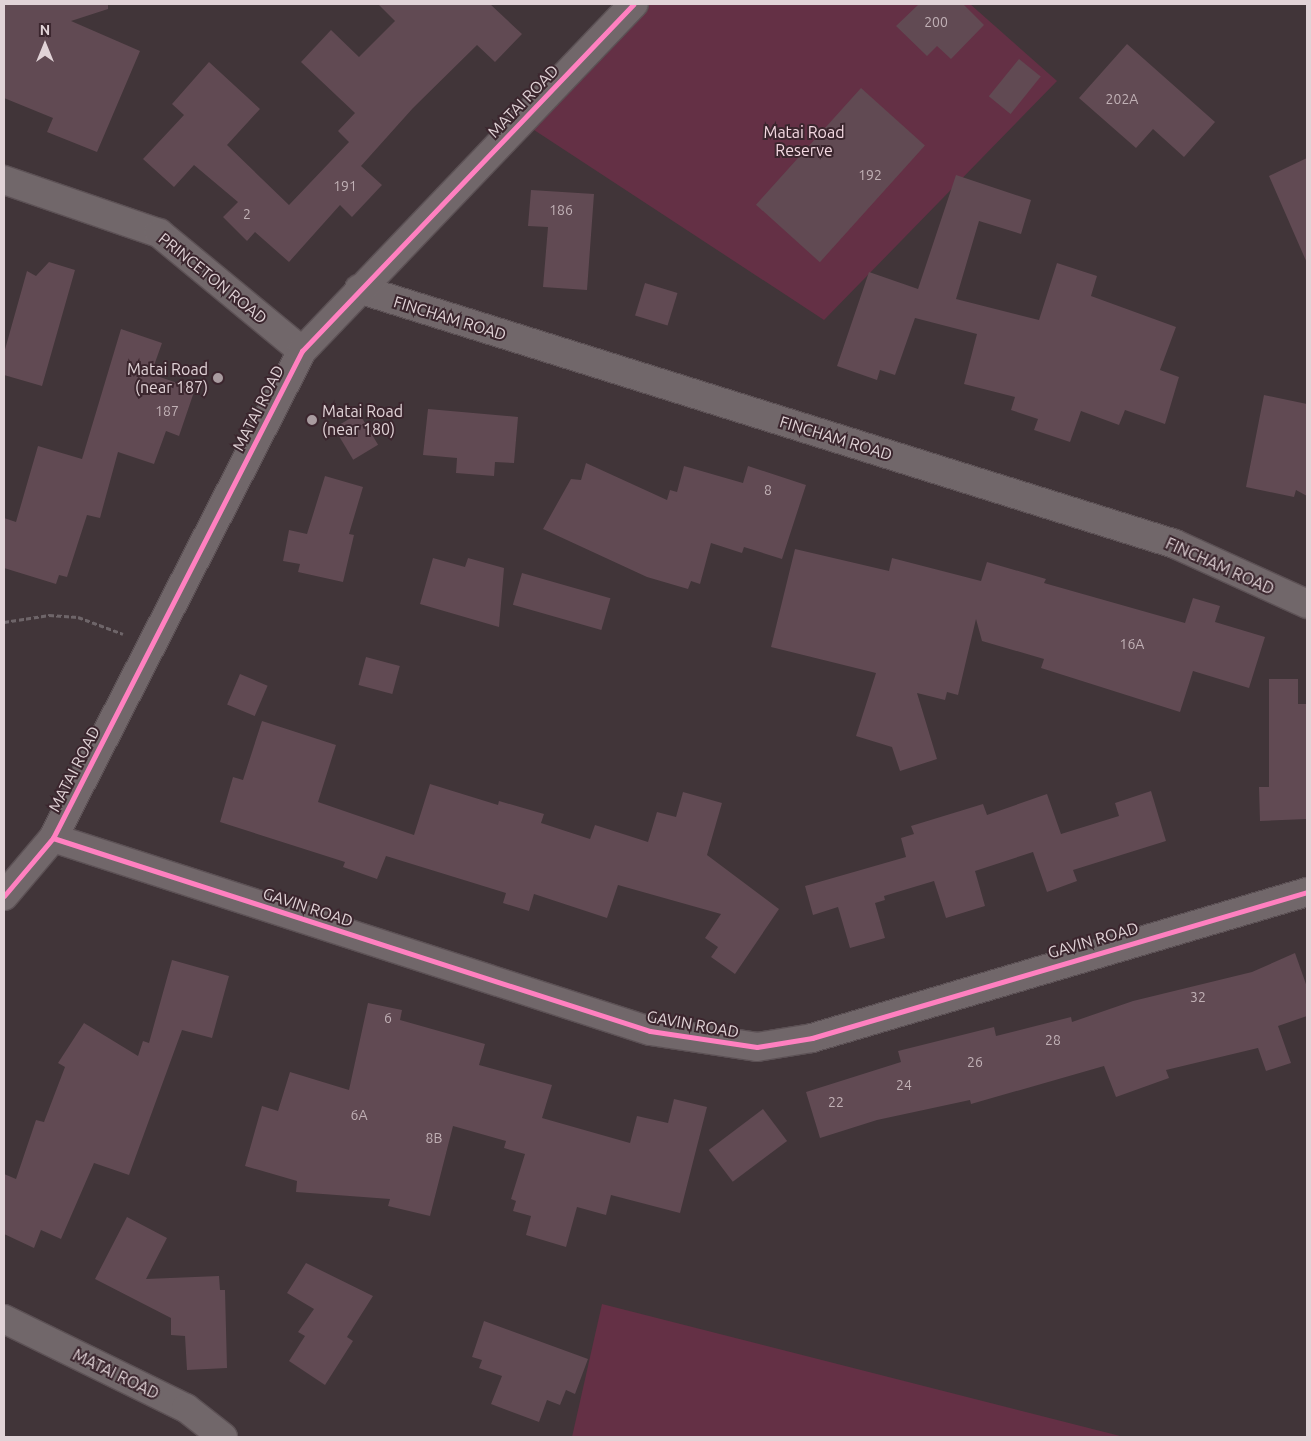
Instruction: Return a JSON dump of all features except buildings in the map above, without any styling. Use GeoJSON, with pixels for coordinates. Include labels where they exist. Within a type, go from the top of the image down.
{"type":"FeatureCollection","features":[{"type":"Feature","properties":{"kind":"street","name":"MATAI ROAD"},"geometry":{"type":"LineString","coordinates":[[4,896],[53,838],[302,351],[359,289],[634,4]]}},
{"type":"Feature","properties":{"kind":"street","name":"PRINCETON ROAD"},"geometry":{"type":"LineString","coordinates":[[4,180],[159,233],[302,351]]}},
{"type":"Feature","properties":{"kind":"street","name":"FINCHAM ROAD"},"geometry":{"type":"LineString","coordinates":[[359,289],[1175,544],[1307,604]]}},
{"type":"Feature","properties":{"kind":"street","name":"GAVIN ROAD"},"geometry":{"type":"LineString","coordinates":[[53,838],[650,1031],[757,1047],[812,1038],[1307,892]]}},
{"type":"Feature","properties":{"kind":"street","name":"MATAI ROAD"},"geometry":{"type":"LineString","coordinates":[[4,1320],[186,1408],[224,1437]]}},
{"type":"Feature","properties":{"kind":"path"},"geometry":{"type":"LineString","coordinates":[[4,622],[49,615],[78,618],[152,645]]}},
{"type":"Feature","properties":{"kind":"green space","name":"Matai Road Reserve"},"geometry":{"type":"Polygon","coordinates":[[[649,4],[970,4],[1057,81],[824,320],[528,126],[649,4]]]}},
{"type":"Feature","properties":{"kind":"green space"},"geometry":{"type":"Polygon","coordinates":[[[602,1304],[1124,1437],[572,1437],[602,1304]]]}},
{"type":"Feature","properties":{"kind":"cycle path"},"geometry":{"type":"LineString","coordinates":[[4,896],[53,838],[302,351],[634,4]]}},
{"type":"Feature","properties":{"kind":"cycle path"},"geometry":{"type":"LineString","coordinates":[[53,838],[650,1031],[757,1047],[812,1038],[1307,892]]}},
{"type":"Feature","properties":{"kind":"place","name":"Matai Road (near 187)"},"geometry":{"type":"Point","coordinates":[218,378]}},
{"type":"Feature","properties":{"kind":"place","name":"Matai Road (near 180)"},"geometry":{"type":"Point","coordinates":[312,420]}}]}
